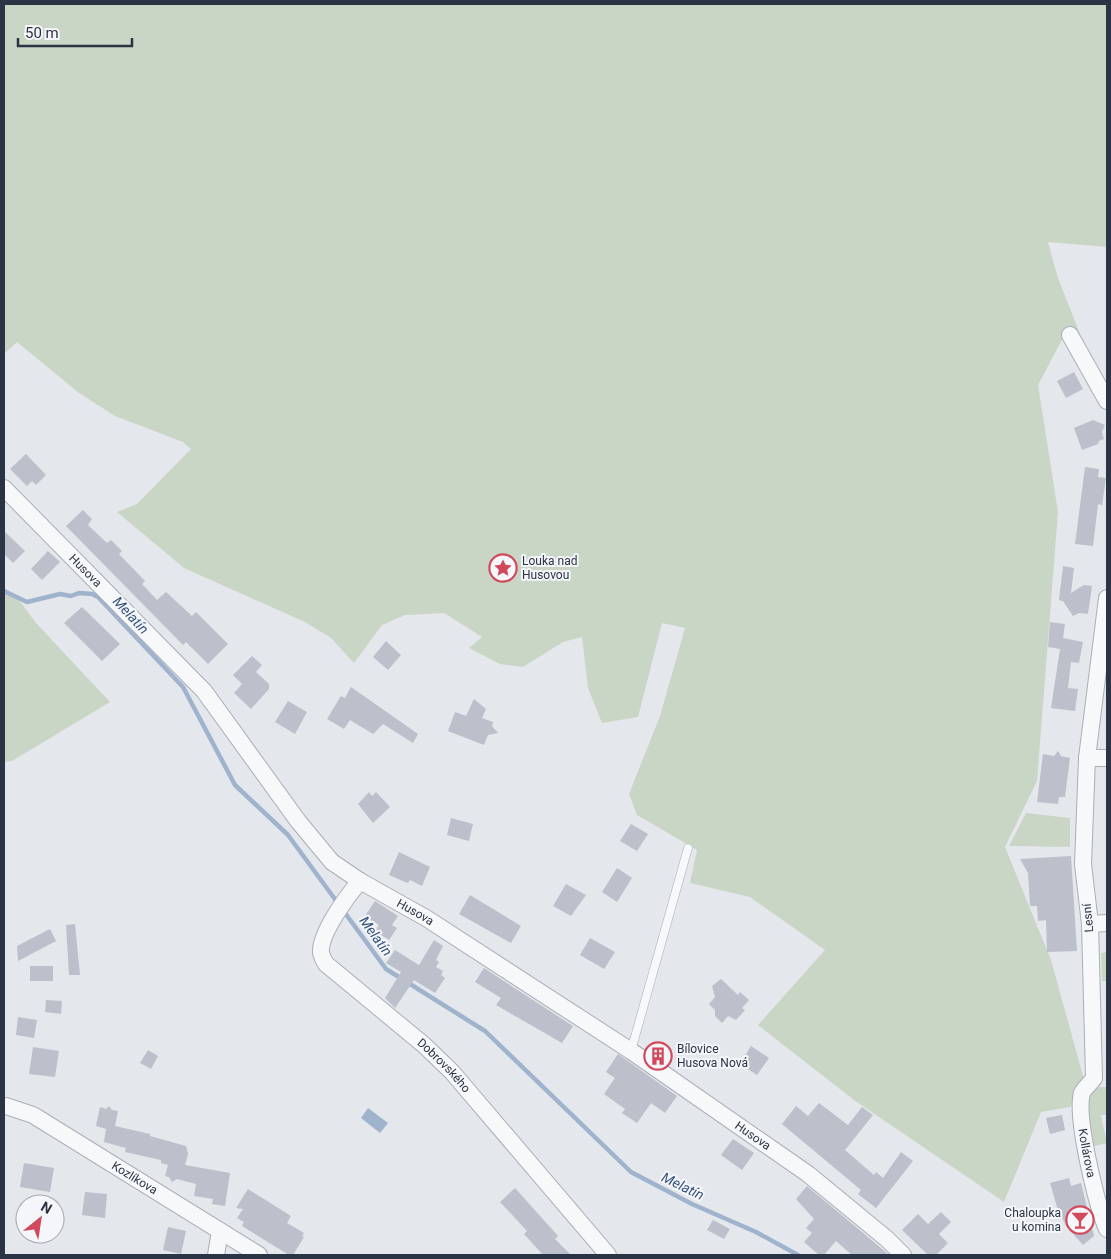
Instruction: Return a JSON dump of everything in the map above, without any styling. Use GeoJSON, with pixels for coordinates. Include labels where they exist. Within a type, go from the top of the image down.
{"type":"FeatureCollection","features":[{"type":"Feature","properties":{"kind":"street"},"geometry":{"type":"LineString","coordinates":[[1070,335],[1107,401]]}},
{"type":"Feature","properties":{"kind":"street","name":"Husova"},"geometry":{"type":"LineString","coordinates":[[4,488],[204,691],[298,821],[332,862],[360,881],[426,918],[631,1051],[808,1174],[887,1239],[903,1255]]}},
{"type":"Feature","properties":{"kind":"street","name":"Lesní"},"geometry":{"type":"LineString","coordinates":[[1101,1080],[1090,924],[1083,864],[1087,758],[1107,598]]}},
{"type":"Feature","properties":{"kind":"street"},"geometry":{"type":"LineString","coordinates":[[1087,758],[1107,758]]}},
{"type":"Feature","properties":{"kind":"street","name":"Dobrovského"},"geometry":{"type":"LineString","coordinates":[[360,881],[340,907],[323,941],[321,953],[326,964],[424,1045],[452,1072],[608,1255]]}},
{"type":"Feature","properties":{"kind":"street"},"geometry":{"type":"LineString","coordinates":[[1090,924],[1107,923]]}},
{"type":"Feature","properties":{"kind":"street","name":"Kollárova"},"geometry":{"type":"LineString","coordinates":[[1101,1080],[1083,1092],[1080,1111],[1100,1213],[1107,1229]]}},
{"type":"Feature","properties":{"kind":"street","name":"Kozlíkova"},"geometry":{"type":"LineString","coordinates":[[6,1106],[33,1115],[259,1255]]}},
{"type":"Feature","properties":{"kind":"street"},"geometry":{"type":"LineString","coordinates":[[216,1255],[220,1231]]}},
{"type":"Feature","properties":{"kind":"lane"},"geometry":{"type":"LineString","coordinates":[[631,1051],[688,848]]}},
{"type":"Feature","properties":{"kind":"green space"},"geometry":{"type":"Polygon","coordinates":[[[4,4],[1107,4],[1107,247],[1048,242],[1058,278],[1080,334],[1064,336],[1038,385],[1058,512],[1037,781],[1005,847],[1051,960],[1085,1083],[1070,1107],[1041,1112],[1004,1202],[854,1100],[758,1025],[825,950],[750,897],[690,883],[697,850],[637,815],[629,794],[660,716],[685,628],[662,623],[638,717],[602,723],[588,688],[582,637],[563,642],[523,667],[500,664],[469,648],[482,637],[444,613],[405,615],[382,625],[354,663],[331,638],[305,622],[184,568],[117,512],[137,504],[191,449],[183,442],[115,416],[79,393],[17,342],[4,354],[4,4]]]}},
{"type":"Feature","properties":{"kind":"green space"},"geometry":{"type":"Polygon","coordinates":[[[4,592],[18,599],[36,623],[110,702],[12,761],[4,762],[4,592]]]}},
{"type":"Feature","properties":{"kind":"green space"},"geometry":{"type":"Polygon","coordinates":[[[1026,813],[1070,818],[1070,847],[1009,846],[1026,813]]]}},
{"type":"Feature","properties":{"kind":"green space"},"geometry":{"type":"Polygon","coordinates":[[[1107,952],[1107,981],[1102,981],[1101,953],[1107,952]]]}},
{"type":"Feature","properties":{"kind":"green space"},"geometry":{"type":"Polygon","coordinates":[[[1107,1087],[1107,1115],[1101,1115],[1107,1143],[1091,1147],[1086,1109],[1091,1090],[1107,1087]]]}},
{"type":"Feature","properties":{"kind":"water"},"geometry":{"type":"Polygon","coordinates":[[[368,1108],[388,1123],[380,1133],[361,1118],[368,1108]]]}},
{"type":"Feature","properties":{"kind":"building"},"geometry":{"type":"Polygon","coordinates":[[[1074,372],[1083,389],[1066,398],[1057,381],[1074,372]]]}},
{"type":"Feature","properties":{"kind":"building"},"geometry":{"type":"Polygon","coordinates":[[[1093,420],[1105,425],[1102,432],[1104,439],[1099,441],[1098,444],[1082,450],[1074,428],[1093,420]]]}},
{"type":"Feature","properties":{"kind":"building"},"geometry":{"type":"Polygon","coordinates":[[[26,454],[46,475],[36,485],[32,481],[27,486],[10,469],[26,454]]]}},
{"type":"Feature","properties":{"kind":"building"},"geometry":{"type":"Polygon","coordinates":[[[1085,467],[1099,469],[1098,477],[1106,478],[1102,505],[1098,504],[1093,546],[1075,544],[1085,467]]]}},
{"type":"Feature","properties":{"kind":"building"},"geometry":{"type":"Polygon","coordinates":[[[83,510],[92,519],[88,525],[107,543],[111,540],[122,551],[119,554],[145,581],[142,584],[157,600],[166,592],[192,616],[196,612],[228,644],[208,664],[186,642],[183,645],[66,526],[83,510]]]}},
{"type":"Feature","properties":{"kind":"building"},"geometry":{"type":"Polygon","coordinates":[[[4,531],[25,551],[13,563],[4,554],[4,531]]]}},
{"type":"Feature","properties":{"kind":"building"},"geometry":{"type":"Polygon","coordinates":[[[48,551],[60,562],[42,580],[31,569],[48,551]]]}},
{"type":"Feature","properties":{"kind":"building"},"geometry":{"type":"Polygon","coordinates":[[[1063,566],[1074,568],[1071,593],[1084,585],[1092,586],[1088,614],[1079,613],[1073,616],[1063,601],[1059,600],[1063,566]]]}},
{"type":"Feature","properties":{"kind":"building"},"geometry":{"type":"Polygon","coordinates":[[[82,607],[120,644],[102,661],[64,623],[82,607]]]}},
{"type":"Feature","properties":{"kind":"building"},"geometry":{"type":"Polygon","coordinates":[[[1050,622],[1065,624],[1063,638],[1083,642],[1079,663],[1071,662],[1068,688],[1078,689],[1075,711],[1051,708],[1060,649],[1048,647],[1050,622]]]}},
{"type":"Feature","properties":{"kind":"building"},"geometry":{"type":"Polygon","coordinates":[[[386,641],[401,655],[388,670],[373,657],[386,641]]]}},
{"type":"Feature","properties":{"kind":"building"},"geometry":{"type":"Polygon","coordinates":[[[252,656],[262,665],[256,672],[269,684],[269,689],[251,709],[234,693],[242,684],[233,675],[252,656]]]}},
{"type":"Feature","properties":{"kind":"building"},"geometry":{"type":"Polygon","coordinates":[[[351,687],[418,734],[413,743],[383,724],[373,734],[350,720],[344,729],[327,719],[341,696],[345,698],[351,687]]]}},
{"type":"Feature","properties":{"kind":"building"},"geometry":{"type":"Polygon","coordinates":[[[474,699],[486,709],[482,718],[493,722],[492,726],[498,733],[488,735],[484,745],[448,731],[455,712],[466,716],[474,699]]]}},
{"type":"Feature","properties":{"kind":"building"},"geometry":{"type":"Polygon","coordinates":[[[288,701],[307,712],[295,734],[275,722],[288,701]]]}},
{"type":"Feature","properties":{"kind":"building"},"geometry":{"type":"Polygon","coordinates":[[[1058,751],[1061,756],[1070,758],[1065,797],[1059,797],[1058,804],[1037,802],[1043,754],[1054,756],[1058,751]]]}},
{"type":"Feature","properties":{"kind":"building"},"geometry":{"type":"Polygon","coordinates":[[[369,792],[372,796],[376,792],[390,807],[373,823],[358,804],[369,792]]]}},
{"type":"Feature","properties":{"kind":"building"},"geometry":{"type":"Polygon","coordinates":[[[451,818],[473,824],[469,841],[447,835],[451,818]]]}},
{"type":"Feature","properties":{"kind":"building"},"geometry":{"type":"Polygon","coordinates":[[[631,824],[648,834],[637,851],[620,841],[631,824]]]}},
{"type":"Feature","properties":{"kind":"building"},"geometry":{"type":"Polygon","coordinates":[[[399,852],[430,867],[422,886],[410,880],[408,883],[389,875],[399,852]]]}},
{"type":"Feature","properties":{"kind":"building"},"geometry":{"type":"Polygon","coordinates":[[[1071,856],[1077,951],[1047,952],[1046,920],[1038,921],[1037,906],[1030,906],[1028,873],[1020,859],[1071,856]]]}},
{"type":"Feature","properties":{"kind":"building"},"geometry":{"type":"Polygon","coordinates":[[[617,868],[632,878],[617,902],[602,892],[617,868]]]}},
{"type":"Feature","properties":{"kind":"building"},"geometry":{"type":"Polygon","coordinates":[[[566,884],[586,895],[571,916],[553,906],[566,884]]]}},
{"type":"Feature","properties":{"kind":"building"},"geometry":{"type":"Polygon","coordinates":[[[470,895],[521,926],[511,943],[459,914],[470,895]]]}},
{"type":"Feature","properties":{"kind":"building"},"geometry":{"type":"Polygon","coordinates":[[[375,901],[398,916],[392,925],[397,928],[389,940],[375,931],[379,925],[365,916],[375,901]]]}},
{"type":"Feature","properties":{"kind":"building"},"geometry":{"type":"Polygon","coordinates":[[[75,924],[80,975],[69,975],[66,925],[75,924]]]}},
{"type":"Feature","properties":{"kind":"building"},"geometry":{"type":"Polygon","coordinates":[[[50,929],[56,941],[18,961],[17,946],[50,929]]]}},
{"type":"Feature","properties":{"kind":"building"},"geometry":{"type":"Polygon","coordinates":[[[590,938],[615,952],[604,969],[580,955],[590,938]]]}},
{"type":"Feature","properties":{"kind":"building"},"geometry":{"type":"Polygon","coordinates":[[[434,940],[443,946],[436,960],[439,962],[436,967],[443,971],[441,975],[445,978],[435,993],[414,980],[395,1008],[385,998],[401,972],[386,963],[395,950],[419,965],[434,940]]]}},
{"type":"Feature","properties":{"kind":"building"},"geometry":{"type":"Polygon","coordinates":[[[30,966],[53,966],[53,981],[30,981],[30,966]]]}},
{"type":"Feature","properties":{"kind":"building"},"geometry":{"type":"Polygon","coordinates":[[[484,968],[573,1026],[562,1043],[496,1005],[501,998],[475,982],[484,968]]]}},
{"type":"Feature","properties":{"kind":"building"},"geometry":{"type":"Polygon","coordinates":[[[721,979],[738,995],[740,992],[749,1000],[742,1008],[745,1010],[736,1020],[728,1016],[722,1023],[715,1016],[715,1010],[709,1004],[715,997],[712,986],[721,979]]]}},
{"type":"Feature","properties":{"kind":"building"},"geometry":{"type":"Polygon","coordinates":[[[46,1000],[62,1001],[61,1014],[45,1012],[46,1000]]]}},
{"type":"Feature","properties":{"kind":"building"},"geometry":{"type":"Polygon","coordinates":[[[18,1017],[37,1020],[34,1038],[16,1035],[18,1017]]]}},
{"type":"Feature","properties":{"kind":"building"},"geometry":{"type":"Polygon","coordinates":[[[751,1046],[769,1058],[757,1075],[740,1064],[751,1046]]]}},
{"type":"Feature","properties":{"kind":"building"},"geometry":{"type":"Polygon","coordinates":[[[33,1047],[59,1051],[55,1077],[29,1074],[33,1047]]]}},
{"type":"Feature","properties":{"kind":"building"},"geometry":{"type":"Polygon","coordinates":[[[148,1050],[158,1056],[151,1069],[140,1063],[148,1050]]]}},
{"type":"Feature","properties":{"kind":"building"},"geometry":{"type":"Polygon","coordinates":[[[618,1054],[677,1096],[665,1113],[651,1103],[637,1123],[622,1113],[625,1109],[604,1094],[615,1078],[606,1072],[618,1054]]]}},
{"type":"Feature","properties":{"kind":"building"},"geometry":{"type":"Polygon","coordinates":[[[819,1103],[848,1125],[862,1107],[873,1115],[845,1150],[874,1175],[876,1172],[883,1178],[901,1152],[913,1161],[876,1208],[858,1194],[861,1190],[782,1124],[796,1106],[808,1116],[819,1103]]]}},
{"type":"Feature","properties":{"kind":"building"},"geometry":{"type":"Polygon","coordinates":[[[109,1106],[112,1110],[118,1111],[115,1126],[150,1134],[150,1136],[186,1146],[188,1154],[185,1165],[230,1173],[225,1206],[212,1204],[213,1199],[194,1196],[196,1184],[177,1179],[172,1182],[169,1177],[165,1176],[168,1165],[161,1163],[161,1160],[125,1152],[126,1148],[104,1142],[106,1129],[96,1126],[100,1107],[106,1109],[109,1106]]]}},
{"type":"Feature","properties":{"kind":"building"},"geometry":{"type":"Polygon","coordinates":[[[1062,1115],[1065,1130],[1050,1134],[1046,1118],[1062,1115]]]}},
{"type":"Feature","properties":{"kind":"building"},"geometry":{"type":"Polygon","coordinates":[[[733,1139],[754,1153],[742,1170],[721,1155],[733,1139]]]}},
{"type":"Feature","properties":{"kind":"building"},"geometry":{"type":"Polygon","coordinates":[[[24,1163],[54,1168],[50,1192],[20,1187],[24,1163]]]}},
{"type":"Feature","properties":{"kind":"building"},"geometry":{"type":"Polygon","coordinates":[[[1069,1178],[1071,1186],[1081,1183],[1094,1236],[1083,1245],[1066,1226],[1057,1207],[1050,1183],[1069,1178]]]}},
{"type":"Feature","properties":{"kind":"building"},"geometry":{"type":"Polygon","coordinates":[[[807,1186],[889,1255],[852,1255],[836,1241],[824,1255],[819,1255],[804,1242],[812,1233],[806,1228],[814,1219],[796,1199],[807,1186]]]}},
{"type":"Feature","properties":{"kind":"building"},"geometry":{"type":"Polygon","coordinates":[[[515,1188],[558,1236],[555,1239],[571,1255],[543,1255],[524,1234],[527,1231],[500,1202],[515,1188]]]}},
{"type":"Feature","properties":{"kind":"building"},"geometry":{"type":"Polygon","coordinates":[[[248,1189],[291,1216],[287,1223],[304,1233],[302,1236],[304,1237],[293,1255],[289,1255],[242,1226],[244,1222],[237,1218],[243,1209],[236,1208],[248,1189]]]}},
{"type":"Feature","properties":{"kind":"building"},"geometry":{"type":"Polygon","coordinates":[[[85,1192],[107,1194],[105,1218],[82,1215],[85,1192]]]}},
{"type":"Feature","properties":{"kind":"building"},"geometry":{"type":"Polygon","coordinates":[[[941,1212],[951,1222],[939,1234],[948,1243],[936,1255],[928,1255],[902,1230],[918,1214],[928,1224],[941,1212]]]}},
{"type":"Feature","properties":{"kind":"building"},"geometry":{"type":"Polygon","coordinates":[[[713,1220],[730,1229],[724,1239],[707,1230],[713,1220]]]}},
{"type":"Feature","properties":{"kind":"building"},"geometry":{"type":"Polygon","coordinates":[[[168,1227],[186,1231],[181,1254],[163,1250],[168,1227]]]}},
{"type":"Feature","properties":{"kind":"waterway","name":"Melatín"},"geometry":{"type":"LineString","coordinates":[[4,591],[27,602],[60,594],[71,596],[79,593],[92,594],[98,597],[183,687],[235,785],[288,835],[386,969],[485,1031],[631,1172],[692,1204],[756,1232],[798,1255]]}},
{"type":"Feature","properties":{"kind":"place","name":"Louka nad Husovou"},"geometry":{"type":"Point","coordinates":[503,568]}},
{"type":"Feature","properties":{"kind":"place","name":"Bílovice Husova Nová"},"geometry":{"type":"Point","coordinates":[658,1056]}},
{"type":"Feature","properties":{"kind":"place","name":"Chaloupka u komina"},"geometry":{"type":"Point","coordinates":[1080,1220]}}]}
